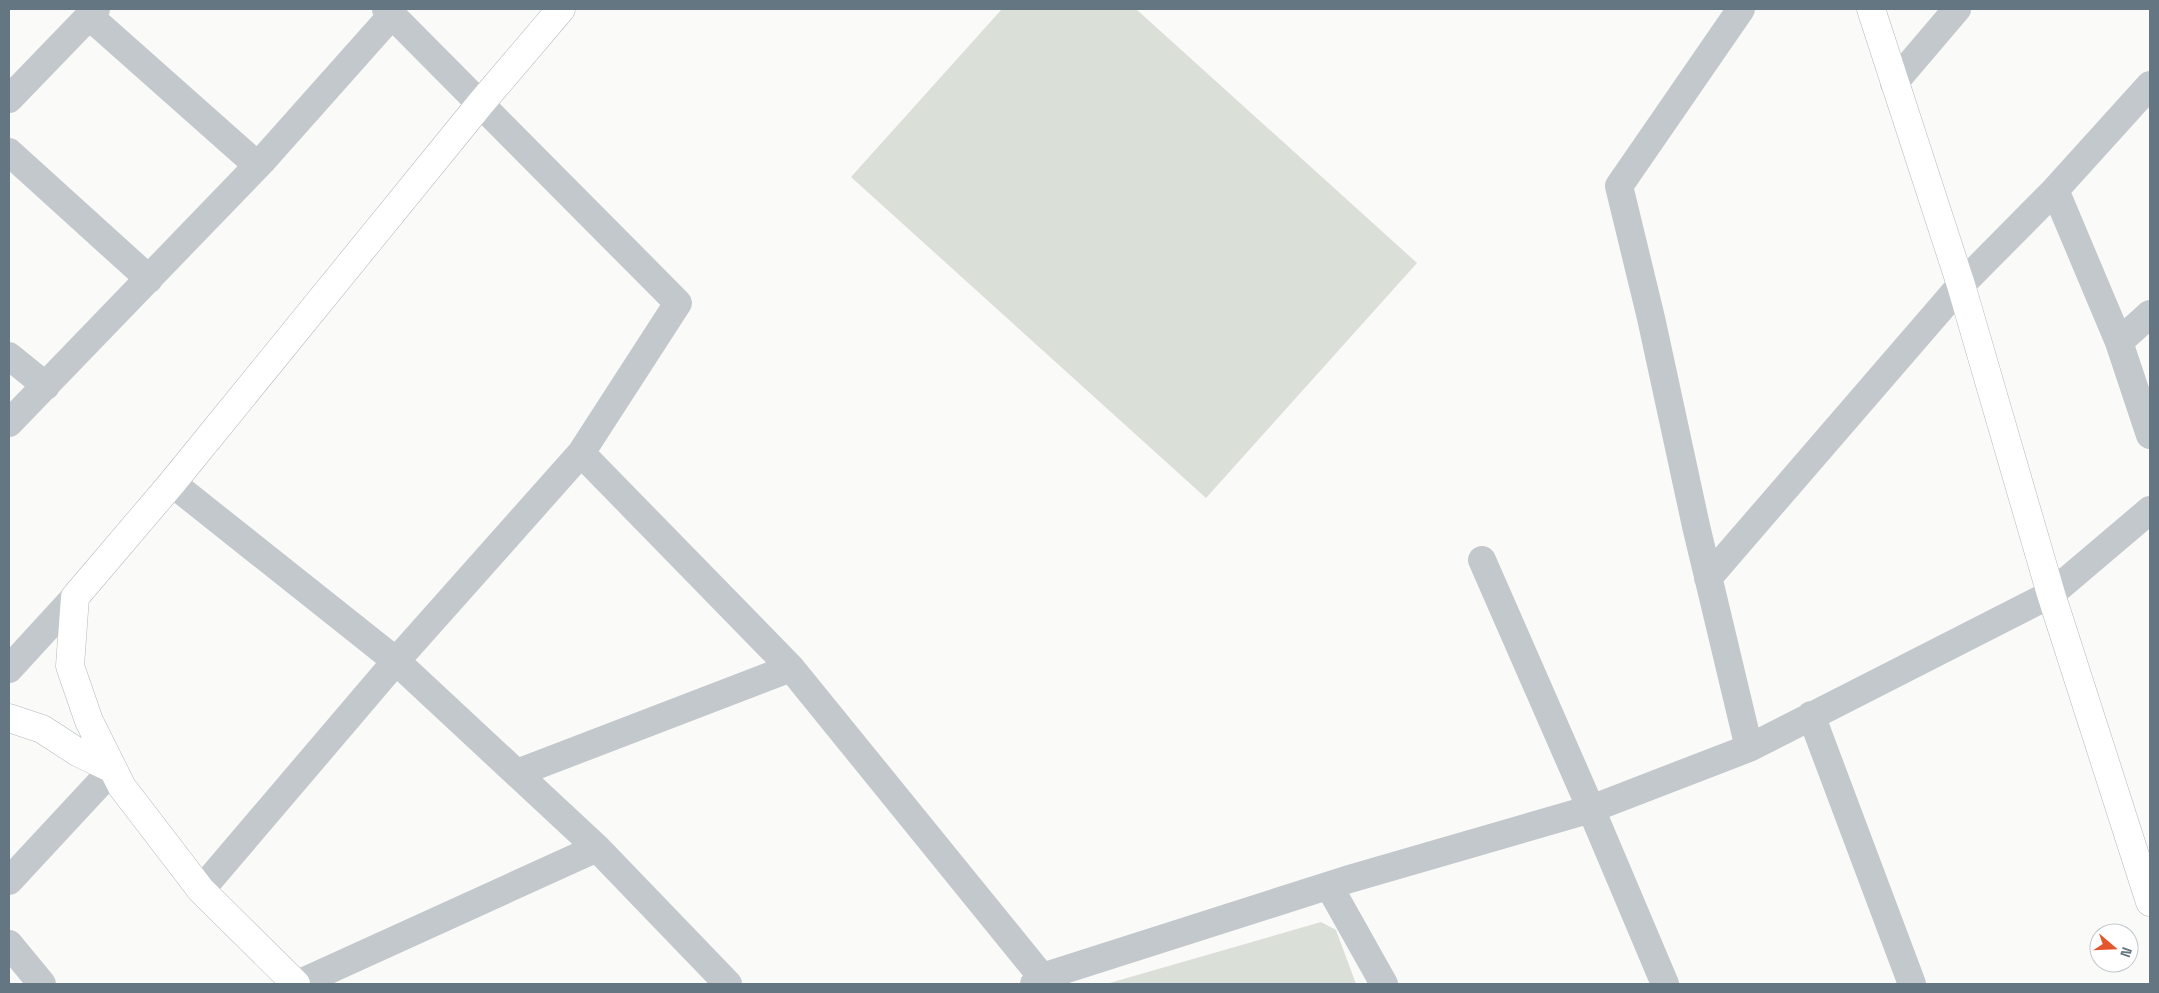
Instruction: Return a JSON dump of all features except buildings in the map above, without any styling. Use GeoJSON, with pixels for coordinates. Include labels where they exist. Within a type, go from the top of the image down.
{"type":"FeatureCollection","features":[{"type":"Feature","properties":{"kind":"street"},"geometry":{"type":"LineString","coordinates":[[9,669],[75,597],[172,483],[481,103],[561,9]]}},
{"type":"Feature","properties":{"kind":"street"},"geometry":{"type":"LineString","coordinates":[[1741,9],[1619,186],[1651,318],[1708,578],[1749,748]]}},
{"type":"Feature","properties":{"kind":"street"},"geometry":{"type":"LineString","coordinates":[[1871,9],[1960,285],[2051,594],[2150,902]]}},
{"type":"Feature","properties":{"kind":"street"},"geometry":{"type":"LineString","coordinates":[[1894,83],[1958,9]]}},
{"type":"Feature","properties":{"kind":"street"},"geometry":{"type":"LineString","coordinates":[[9,423],[257,165],[389,12],[678,303],[581,453],[396,661],[201,890]]}},
{"type":"Feature","properties":{"kind":"street"},"geometry":{"type":"LineString","coordinates":[[9,99],[92,13],[257,165]]}},
{"type":"Feature","properties":{"kind":"street"},"geometry":{"type":"LineString","coordinates":[[1708,578],[1960,285],[2055,190],[2150,85]]}},
{"type":"Feature","properties":{"kind":"street"},"geometry":{"type":"LineString","coordinates":[[9,152],[149,279]]}},
{"type":"Feature","properties":{"kind":"street"},"geometry":{"type":"LineString","coordinates":[[2055,190],[2119,342],[2150,435]]}},
{"type":"Feature","properties":{"kind":"street"},"geometry":{"type":"LineString","coordinates":[[2119,342],[2150,314]]}},
{"type":"Feature","properties":{"kind":"street"},"geometry":{"type":"LineString","coordinates":[[9,356],[46,386]]}},
{"type":"Feature","properties":{"kind":"street"},"geometry":{"type":"LineString","coordinates":[[581,453],[792,668],[1038,981],[1328,886],[1591,809],[1749,748],[2051,594],[2150,510]]}},
{"type":"Feature","properties":{"kind":"street"},"geometry":{"type":"LineString","coordinates":[[172,483],[396,661],[598,848],[728,984]]}},
{"type":"Feature","properties":{"kind":"street"},"geometry":{"type":"LineString","coordinates":[[1482,560],[1665,984]]}},
{"type":"Feature","properties":{"kind":"street"},"geometry":{"type":"LineString","coordinates":[[75,597],[70,666],[89,721],[122,787],[201,890],[297,984],[598,848]]}},
{"type":"Feature","properties":{"kind":"street"},"geometry":{"type":"LineString","coordinates":[[517,773],[792,668]]}},
{"type":"Feature","properties":{"kind":"street"},"geometry":{"type":"LineString","coordinates":[[1811,715],[1912,984]]}},
{"type":"Feature","properties":{"kind":"street"},"geometry":{"type":"LineString","coordinates":[[9,718],[42,729],[79,753],[113,769]]}},
{"type":"Feature","properties":{"kind":"street"},"geometry":{"type":"LineString","coordinates":[[9,881],[113,769]]}},
{"type":"Feature","properties":{"kind":"street"},"geometry":{"type":"LineString","coordinates":[[1328,886],[1384,984]]}},
{"type":"Feature","properties":{"kind":"street"},"geometry":{"type":"LineString","coordinates":[[9,944],[40,984]]}},
{"type":"Feature","properties":{"kind":"shaded area"},"geometry":{"type":"Polygon","coordinates":[[[1002,9],[1136,9],[1417,263],[1206,498],[851,177],[1002,9]]]}},
{"type":"Feature","properties":{"kind":"shaded area"},"geometry":{"type":"Polygon","coordinates":[[[1321,922],[1336,930],[1356,984],[1106,984],[1321,922]]]}}]}
